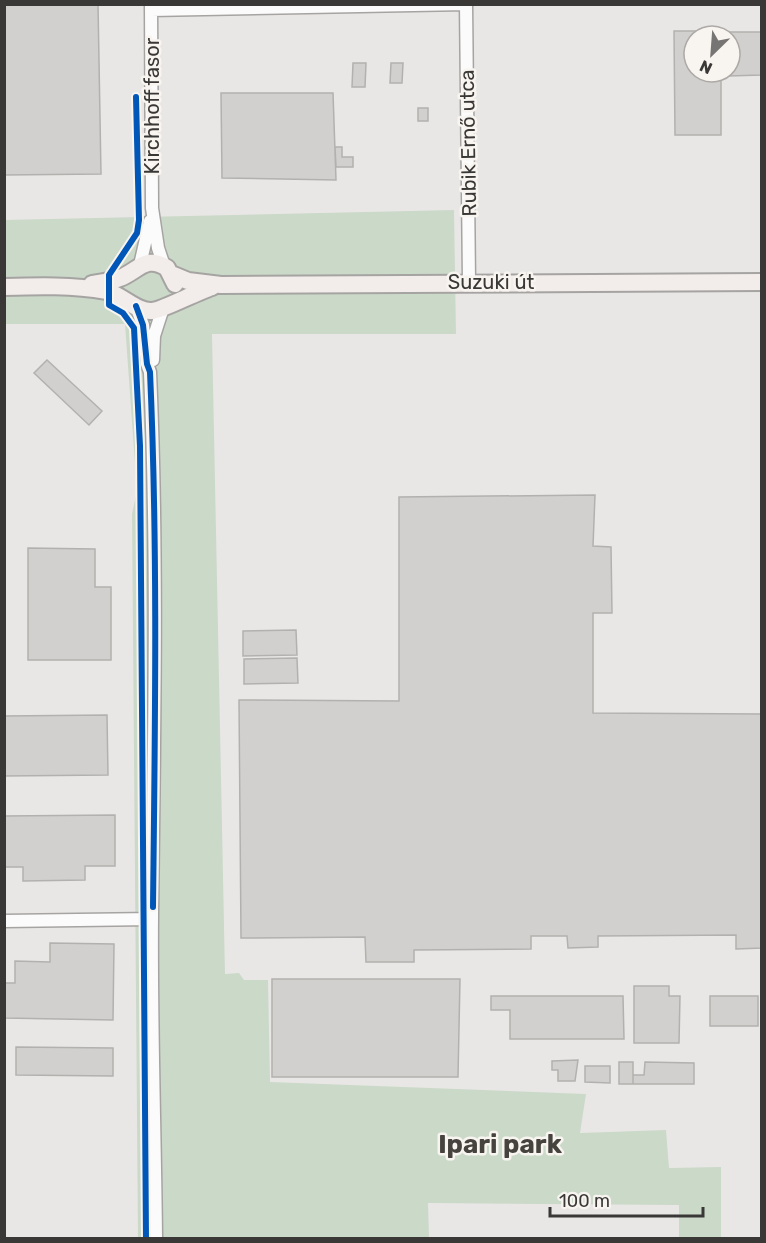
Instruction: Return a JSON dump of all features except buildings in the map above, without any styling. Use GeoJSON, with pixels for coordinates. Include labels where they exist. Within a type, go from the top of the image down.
{"type":"FeatureCollection","features":[{"type":"Feature","properties":{"kind":"main road"},"geometry":{"type":"LineString","coordinates":[[72,287],[111,281],[153,262],[188,281],[221,285]]}},
{"type":"Feature","properties":{"kind":"main road"},"geometry":{"type":"LineString","coordinates":[[134,304],[126,287],[135,269]]}},
{"type":"Feature","properties":{"kind":"main road"},"geometry":{"type":"LineString","coordinates":[[166,306],[175,289],[168,270]]}},
{"type":"Feature","properties":{"kind":"main road","name":"Suzuki út"},"geometry":{"type":"LineString","coordinates":[[221,285],[762,282]]}},
{"type":"Feature","properties":{"kind":"main road"},"geometry":{"type":"LineString","coordinates":[[4,287],[72,287],[107,291],[151,311],[193,292],[221,285]]}},
{"type":"Feature","properties":{"kind":"street"},"geometry":{"type":"LineString","coordinates":[[151,7],[466,4]]}},
{"type":"Feature","properties":{"kind":"street","name":"Rubik Ernő utca"},"geometry":{"type":"LineString","coordinates":[[466,4],[469,282]]}},
{"type":"Feature","properties":{"kind":"street","name":"Kirchhoff fasor"},"geometry":{"type":"LineString","coordinates":[[151,7],[152,208],[158,248],[168,270]]}},
{"type":"Feature","properties":{"kind":"street","name":"Kirchhoff fasor"},"geometry":{"type":"LineString","coordinates":[[135,269],[152,208]]}},
{"type":"Feature","properties":{"kind":"street"},"geometry":{"type":"LineString","coordinates":[[134,304],[143,325],[150,372]]}},
{"type":"Feature","properties":{"kind":"street"},"geometry":{"type":"LineString","coordinates":[[156,1239],[152,919],[156,686],[150,372],[154,336],[166,306]]}},
{"type":"Feature","properties":{"kind":"street"},"geometry":{"type":"LineString","coordinates":[[4,921],[152,919]]}},
{"type":"Feature","properties":{"kind":"green space"},"geometry":{"type":"Polygon","coordinates":[[[454,210],[456,334],[212,334],[225,974],[239,973],[244,980],[268,980],[270,1082],[586,1094],[580,1133],[666,1130],[669,1168],[721,1167],[721,1238],[679,1238],[679,1205],[428,1203],[429,1238],[138,1238],[132,514],[137,491],[125,324],[5,324],[4,220],[454,210]]]}},
{"type":"Feature","properties":{"kind":"cycle path"},"geometry":{"type":"LineString","coordinates":[[136,97],[139,220],[137,233],[109,275],[109,305],[123,313],[134,328],[140,446],[146,1238]]}},
{"type":"Feature","properties":{"kind":"cycle path"},"geometry":{"type":"LineString","coordinates":[[136,306],[143,325],[150,372],[153,439],[155,640],[153,907]]}},
{"type":"Feature","properties":{"kind":"district","name":"Ipari park"},"geometry":{"type":"Point","coordinates":[500,1144]}}]}
